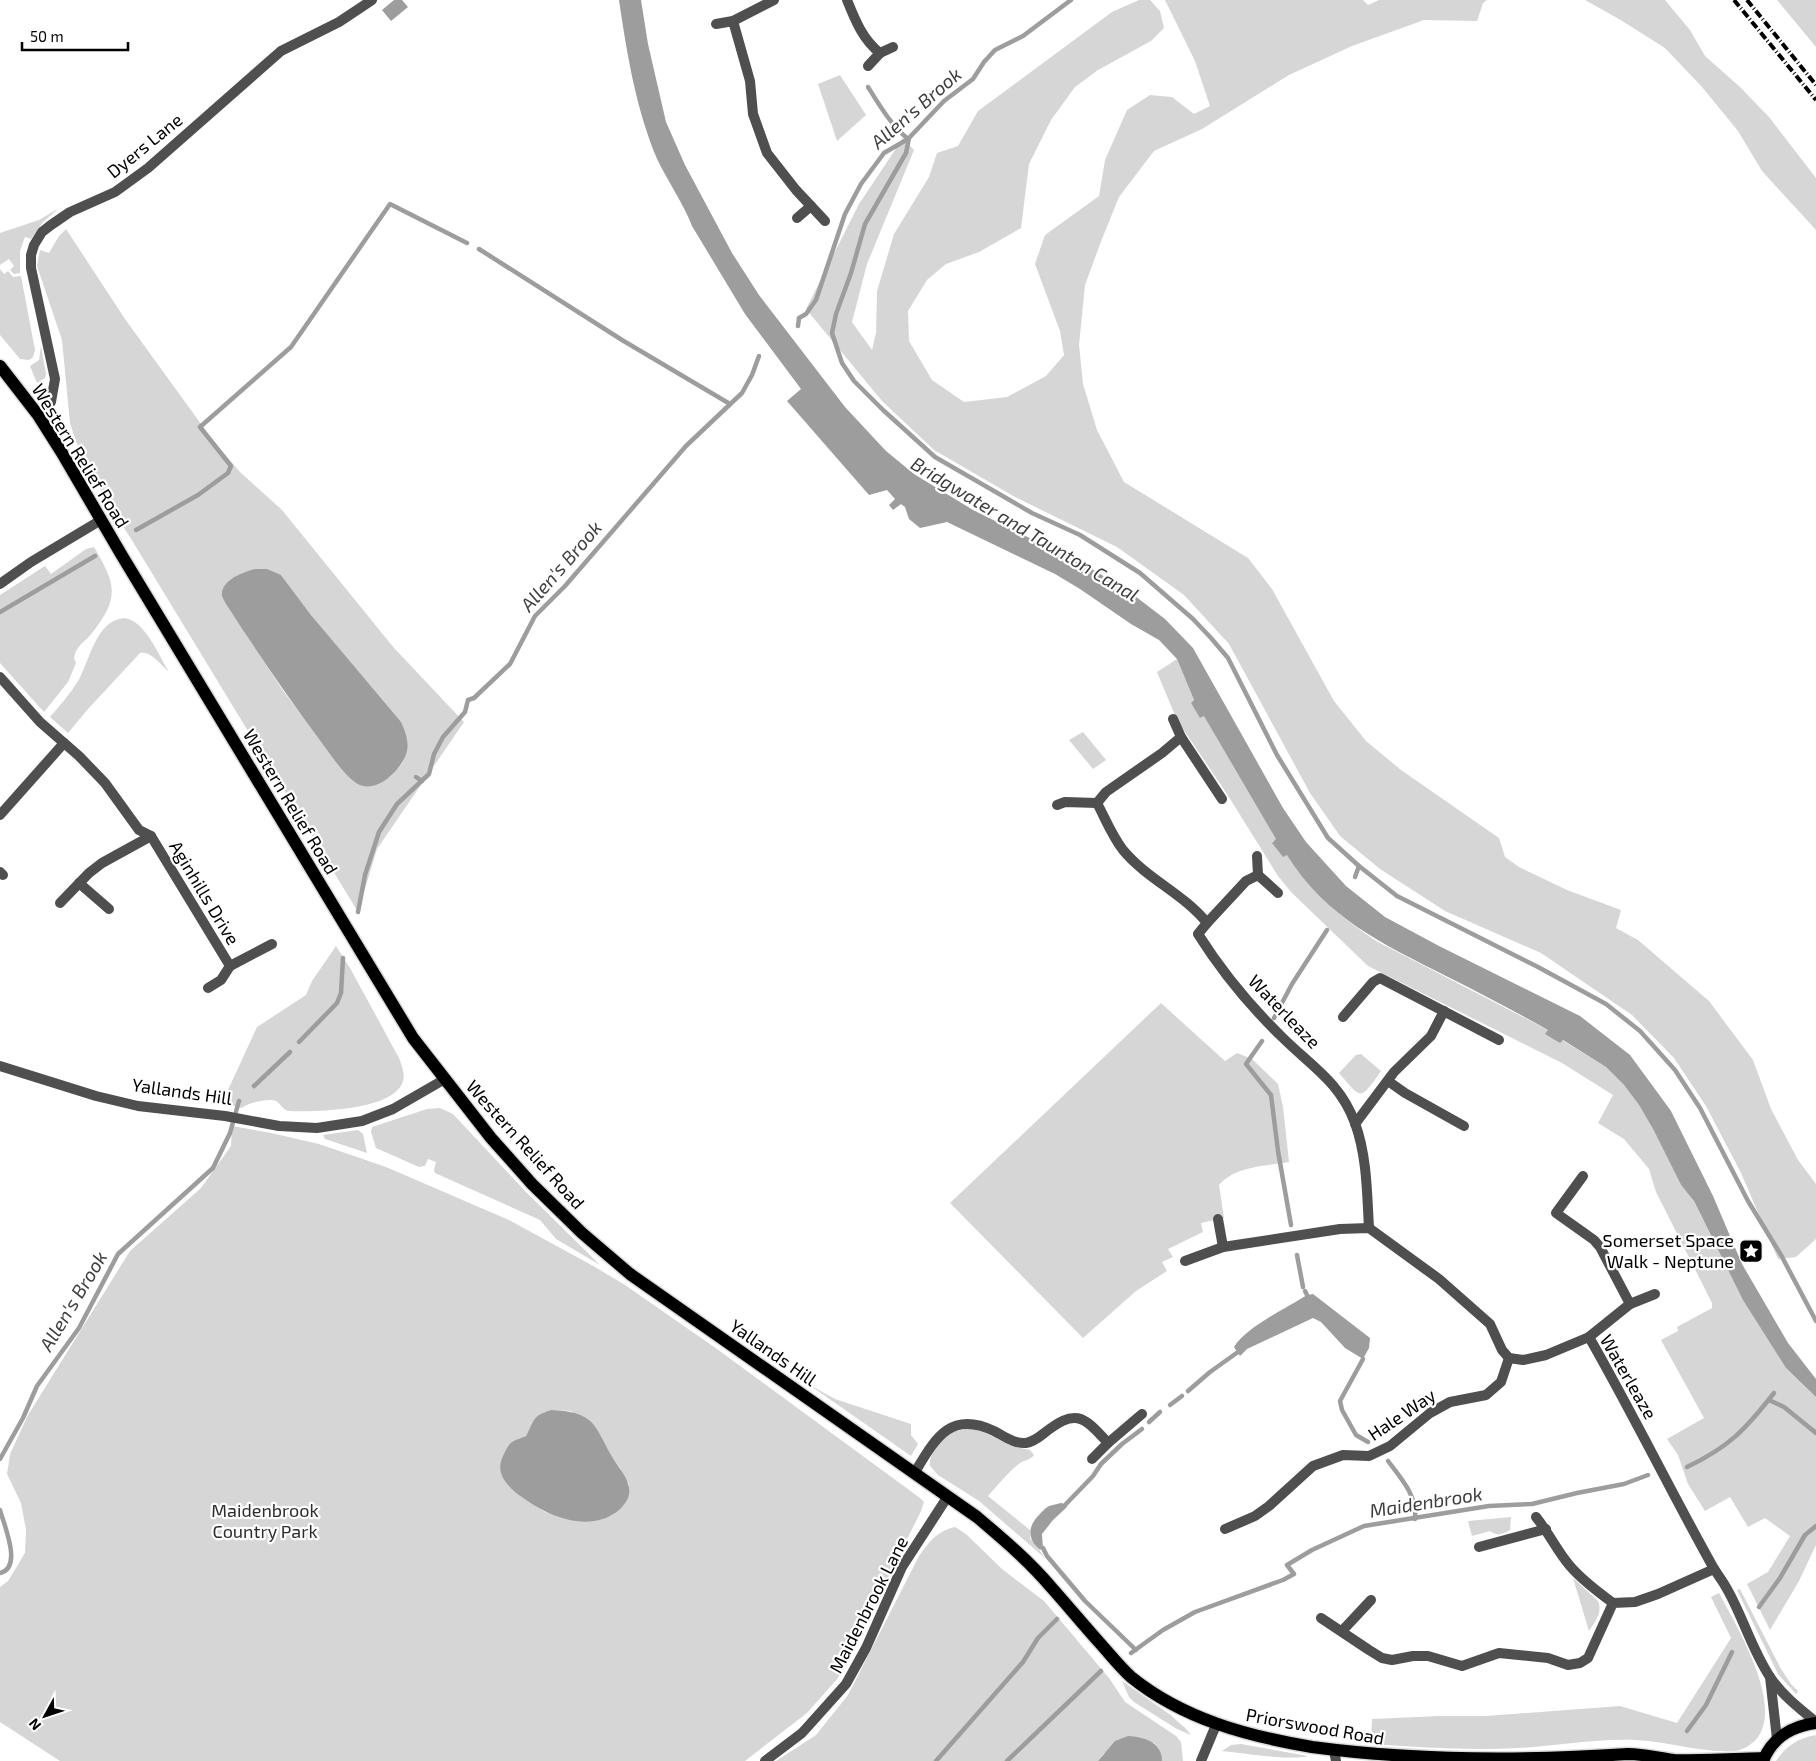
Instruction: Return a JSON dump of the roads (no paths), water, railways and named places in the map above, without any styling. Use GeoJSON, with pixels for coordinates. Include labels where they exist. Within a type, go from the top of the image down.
{"type":"FeatureCollection","features":[{"type":"Feature","properties":{"kind":"main road","name":"Western Relief Road"},"geometry":{"type":"LineString","coordinates":[[0,366],[38,415],[413,1038],[496,1144],[532,1184],[582,1233]]}},
{"type":"Feature","properties":{"kind":"main road","name":"Yallands Hill"},"geometry":{"type":"LineString","coordinates":[[582,1233],[630,1274],[948,1496]]}},
{"type":"Feature","properties":{"kind":"main road","name":"Priorswood Road"},"geometry":{"type":"LineString","coordinates":[[948,1496],[977,1517],[1022,1556],[1132,1677],[1172,1704],[1216,1725],[1335,1756],[1494,1760],[1642,1754],[1671,1760],[1763,1759]]}},
{"type":"Feature","properties":{"kind":"main road"},"geometry":{"type":"LineString","coordinates":[[1763,1759],[1777,1739],[1796,1728],[1816,1722]]}},
{"type":"Feature","properties":{"kind":"street","name":"Dyers Lane"},"geometry":{"type":"LineString","coordinates":[[38,415],[51,402],[55,379],[30,268],[32,249],[42,232],[70,212],[116,192],[148,168],[281,51],[339,22],[372,0]]}},
{"type":"Feature","properties":{"kind":"street"},"geometry":{"type":"LineString","coordinates":[[716,24],[733,21],[774,0]]}},
{"type":"Feature","properties":{"kind":"street"},"geometry":{"type":"LineString","coordinates":[[847,0],[858,27],[872,47],[880,53]]}},
{"type":"Feature","properties":{"kind":"street"},"geometry":{"type":"LineString","coordinates":[[733,21],[750,81],[754,114],[767,154],[825,221]]}},
{"type":"Feature","properties":{"kind":"street"},"geometry":{"type":"LineString","coordinates":[[868,66],[880,53],[893,47]]}},
{"type":"Feature","properties":{"kind":"street"},"geometry":{"type":"LineString","coordinates":[[797,218],[811,206]]}},
{"type":"Feature","properties":{"kind":"street"},"geometry":{"type":"LineString","coordinates":[[0,584],[39,557],[101,520]]}},
{"type":"Feature","properties":{"kind":"street","name":"Aginhills Drive"},"geometry":{"type":"LineString","coordinates":[[0,678],[40,722],[105,783],[139,830],[151,836],[230,966]]}},
{"type":"Feature","properties":{"kind":"street"},"geometry":{"type":"LineString","coordinates":[[1172,719],[1222,799]]}},
{"type":"Feature","properties":{"kind":"street"},"geometry":{"type":"LineString","coordinates":[[1097,803],[1106,792],[1162,753],[1181,736]]}},
{"type":"Feature","properties":{"kind":"street"},"geometry":{"type":"LineString","coordinates":[[0,815],[64,743]]}},
{"type":"Feature","properties":{"kind":"street"},"geometry":{"type":"LineString","coordinates":[[1057,805],[1065,802],[1097,803]]}},
{"type":"Feature","properties":{"kind":"street"},"geometry":{"type":"LineString","coordinates":[[1097,803],[1123,850],[1144,869],[1196,909],[1207,923],[1246,880],[1258,875]]}},
{"type":"Feature","properties":{"kind":"street","name":"Aginhills Drive"},"geometry":{"type":"LineString","coordinates":[[60,904],[89,873],[102,863],[151,836]]}},
{"type":"Feature","properties":{"kind":"street"},"geometry":{"type":"LineString","coordinates":[[1257,856],[1258,875],[1278,893]]}},
{"type":"Feature","properties":{"kind":"street"},"geometry":{"type":"LineString","coordinates":[[79,884],[109,909]]}},
{"type":"Feature","properties":{"kind":"street","name":"Waterleaze"},"geometry":{"type":"LineString","coordinates":[[1207,923],[1198,934],[1212,956],[1250,1003],[1282,1037],[1329,1080],[1348,1108],[1355,1124],[1364,1157],[1369,1228]]}},
{"type":"Feature","properties":{"kind":"street","name":"Aginhills Drive"},"geometry":{"type":"LineString","coordinates":[[208,988],[221,980],[230,966],[272,944]]}},
{"type":"Feature","properties":{"kind":"street"},"geometry":{"type":"LineString","coordinates":[[1343,1017],[1373,982],[1380,978],[1499,1040]]}},
{"type":"Feature","properties":{"kind":"street"},"geometry":{"type":"LineString","coordinates":[[1355,1124],[1404,1061],[1431,1036],[1444,1011]]}},
{"type":"Feature","properties":{"kind":"street","name":"Yallands Hill"},"geometry":{"type":"LineString","coordinates":[[0,1066],[96,1096],[138,1106],[235,1117],[279,1126],[317,1128],[362,1121],[392,1109],[445,1079]]}},
{"type":"Feature","properties":{"kind":"street"},"geometry":{"type":"LineString","coordinates":[[1388,1081],[1405,1093],[1464,1126]]}},
{"type":"Feature","properties":{"kind":"street"},"geometry":{"type":"LineString","coordinates":[[1582,1176],[1556,1213],[1594,1240],[1630,1304]]}},
{"type":"Feature","properties":{"kind":"street"},"geometry":{"type":"LineString","coordinates":[[1218,1219],[1223,1247]]}},
{"type":"Feature","properties":{"kind":"street"},"geometry":{"type":"LineString","coordinates":[[1185,1261],[1223,1247],[1340,1229],[1369,1228],[1439,1279],[1490,1324],[1502,1350],[1509,1358]]}},
{"type":"Feature","properties":{"kind":"street"},"geometry":{"type":"LineString","coordinates":[[1589,1337],[1630,1304],[1655,1294]]}},
{"type":"Feature","properties":{"kind":"street","name":"Waterleaze"},"geometry":{"type":"LineString","coordinates":[[1509,1358],[1523,1360],[1546,1355],[1589,1337],[1714,1568],[1728,1589],[1770,1678],[1792,1702],[1816,1722]]}},
{"type":"Feature","properties":{"kind":"street","name":"Hale Way"},"geometry":{"type":"LineString","coordinates":[[1225,1529],[1255,1516],[1270,1506],[1313,1466],[1343,1455],[1369,1456],[1390,1446],[1430,1413],[1450,1402],[1486,1395],[1501,1382],[1509,1358]]}},
{"type":"Feature","properties":{"kind":"street"},"geometry":{"type":"LineString","coordinates":[[1092,1459],[1098,1451],[1142,1414]]}},
{"type":"Feature","properties":{"kind":"street"},"geometry":{"type":"LineString","coordinates":[[915,1472],[929,1448],[945,1431],[955,1426],[972,1423],[1007,1438],[1026,1443],[1039,1437],[1061,1420],[1068,1417],[1077,1417],[1090,1424],[1108,1443]]}},
{"type":"Feature","properties":{"kind":"street","name":"Maidenbrook Lane"},"geometry":{"type":"LineString","coordinates":[[765,1761],[802,1733],[846,1684],[866,1648],[902,1567],[948,1496]]}},
{"type":"Feature","properties":{"kind":"street"},"geometry":{"type":"LineString","coordinates":[[1536,1518],[1571,1568],[1613,1603],[1635,1602],[1658,1594],[1714,1568]]}},
{"type":"Feature","properties":{"kind":"street"},"geometry":{"type":"LineString","coordinates":[[1479,1547],[1546,1530]]}},
{"type":"Feature","properties":{"kind":"street"},"geometry":{"type":"LineString","coordinates":[[1342,1631],[1371,1600]]}},
{"type":"Feature","properties":{"kind":"street"},"geometry":{"type":"LineString","coordinates":[[1320,1618],[1375,1654],[1392,1660],[1413,1656],[1428,1656],[1462,1666],[1499,1653],[1548,1658],[1568,1665],[1580,1663],[1588,1658],[1613,1603]]}},
{"type":"Feature","properties":{"kind":"street","name":"Waterleaze"},"geometry":{"type":"LineString","coordinates":[[1770,1678],[1777,1739]]}},
{"type":"Feature","properties":{"kind":"street"},"geometry":{"type":"LineString","coordinates":[[1201,1761],[1216,1725]]}},
{"type":"Feature","properties":{"kind":"waterway","name":"Allen's Brook"},"geometry":{"type":"LineString","coordinates":[[798,326],[799,318],[806,314],[816,300],[845,214],[861,184],[884,153],[908,139],[944,101],[973,79],[984,62],[995,50],[1023,36],[1071,0]]}},
{"type":"Feature","properties":{"kind":"waterway"},"geometry":{"type":"LineString","coordinates":[[868,87],[881,108],[908,139]]}},
{"type":"Feature","properties":{"kind":"waterway","name":"Bridgwater and Taunton Canal"},"geometry":{"type":"LineString","coordinates":[[909,138],[906,153],[865,224],[851,273],[836,314],[832,333],[842,363],[854,381],[935,457],[1032,513],[1080,535],[1140,573],[1193,619],[1228,658],[1277,755],[1328,838],[1359,866],[1397,896],[1538,967],[1606,1004],[1640,1031],[1675,1070],[1700,1108],[1748,1201],[1781,1255],[1816,1321]]}},
{"type":"Feature","properties":{"kind":"waterway"},"geometry":{"type":"LineString","coordinates":[[136,530],[198,495],[228,473],[231,466],[200,427],[291,347],[390,204],[467,243]]}},
{"type":"Feature","properties":{"kind":"waterway"},"geometry":{"type":"LineString","coordinates":[[479,249],[622,340],[730,404]]}},
{"type":"Feature","properties":{"kind":"waterway","name":"Allen's Brook"},"geometry":{"type":"LineString","coordinates":[[358,912],[365,875],[379,832],[397,804],[429,774],[434,754],[443,737],[465,712],[468,700],[474,698],[510,664],[535,616],[565,586],[686,446],[742,393],[752,375],[759,356]]}},
{"type":"Feature","properties":{"kind":"waterway"},"geometry":{"type":"LineString","coordinates":[[0,612],[95,556]]}},
{"type":"Feature","properties":{"kind":"waterway","name":"Allen's Brook"},"geometry":{"type":"LineString","coordinates":[[416,777],[422,781]]}},
{"type":"Feature","properties":{"kind":"waterway"},"geometry":{"type":"LineString","coordinates":[[1355,877],[1359,866]]}},
{"type":"Feature","properties":{"kind":"waterway"},"geometry":{"type":"LineString","coordinates":[[1274,1018],[1292,984],[1327,930]]}},
{"type":"Feature","properties":{"kind":"waterway","name":"Allen's Brook"},"geometry":{"type":"LineString","coordinates":[[299,1042],[337,1003],[341,993],[343,958]]}},
{"type":"Feature","properties":{"kind":"waterway"},"geometry":{"type":"LineString","coordinates":[[1262,1041],[1246,1064],[1271,1095],[1278,1151],[1291,1225]]}},
{"type":"Feature","properties":{"kind":"waterway","name":"Allen's Brook"},"geometry":{"type":"LineString","coordinates":[[254,1086],[290,1052]]}},
{"type":"Feature","properties":{"kind":"waterway","name":"Allen's Brook"},"geometry":{"type":"LineString","coordinates":[[0,1459],[23,1418],[37,1386],[79,1328],[118,1254],[213,1168],[230,1133],[239,1101]]}},
{"type":"Feature","properties":{"kind":"waterway"},"geometry":{"type":"LineString","coordinates":[[1297,1255],[1303,1287]]}},
{"type":"Feature","properties":{"kind":"waterway"},"geometry":{"type":"LineString","coordinates":[[1305,1291],[1307,1295]]}},
{"type":"Feature","properties":{"kind":"waterway"},"geometry":{"type":"LineString","coordinates":[[1188,1391],[1238,1352]]}},
{"type":"Feature","properties":{"kind":"waterway"},"geometry":{"type":"LineString","coordinates":[[1363,1359],[1340,1401],[1342,1410],[1356,1435],[1368,1442]]}},
{"type":"Feature","properties":{"kind":"waterway","name":"Maidenbrook"},"geometry":{"type":"LineString","coordinates":[[1687,1467],[1725,1445],[1745,1427],[1774,1393]]}},
{"type":"Feature","properties":{"kind":"waterway"},"geometry":{"type":"LineString","coordinates":[[1170,1405],[1182,1396]]}},
{"type":"Feature","properties":{"kind":"waterway"},"geometry":{"type":"LineString","coordinates":[[1769,1400],[1784,1407],[1816,1433]]}},
{"type":"Feature","properties":{"kind":"waterway"},"geometry":{"type":"LineString","coordinates":[[1149,1422],[1160,1412]]}},
{"type":"Feature","properties":{"kind":"waterway"},"geometry":{"type":"LineString","coordinates":[[1066,1504],[1093,1476],[1101,1464],[1122,1444],[1142,1429]]}},
{"type":"Feature","properties":{"kind":"waterway"},"geometry":{"type":"LineString","coordinates":[[1388,1461],[1408,1488],[1414,1503],[1415,1519]]}},
{"type":"Feature","properties":{"kind":"waterway","name":"Maidenbrook"},"geometry":{"type":"LineString","coordinates":[[1131,1653],[1163,1630],[1195,1612],[1283,1580],[1294,1574],[1287,1565],[1312,1550],[1364,1526],[1489,1506],[1532,1504],[1624,1484],[1648,1475]]}},
{"type":"Feature","properties":{"kind":"waterway","name":"Allen's Brook"},"geometry":{"type":"LineString","coordinates":[[0,1510],[8,1535],[11,1555],[7,1569],[0,1573]]}},
{"type":"Feature","properties":{"kind":"waterway"},"geometry":{"type":"LineString","coordinates":[[1759,1607],[1780,1578],[1805,1535],[1816,1526]]}},
{"type":"Feature","properties":{"kind":"waterway"},"geometry":{"type":"LineString","coordinates":[[1043,1548],[1047,1556],[1085,1601],[1136,1650]]}},
{"type":"Feature","properties":{"kind":"waterway"},"geometry":{"type":"LineString","coordinates":[[936,1761],[1023,1662],[1038,1638],[1057,1619]]}},
{"type":"Feature","properties":{"kind":"waterway"},"geometry":{"type":"LineString","coordinates":[[1687,1731],[1706,1705],[1732,1652]]}},
{"type":"Feature","properties":{"kind":"waterway"},"geometry":{"type":"LineString","coordinates":[[1007,1761],[1101,1671]]}},
{"type":"Feature","properties":{"kind":"railway"},"geometry":{"type":"LineString","coordinates":[[1734,0],[1816,100]]}},
{"type":"Feature","properties":{"kind":"railway"},"geometry":{"type":"LineString","coordinates":[[1747,0],[1816,85]]}},
{"type":"Feature","properties":{"kind":"place","name":"Somerset Space Walk - Neptune"},"geometry":{"type":"Point","coordinates":[1751,1251]}},
{"type":"Feature","properties":{"kind":"park label","name":"Maidenbrook Country Park"},"geometry":{"type":"Point","coordinates":[265,1521]}}]}
